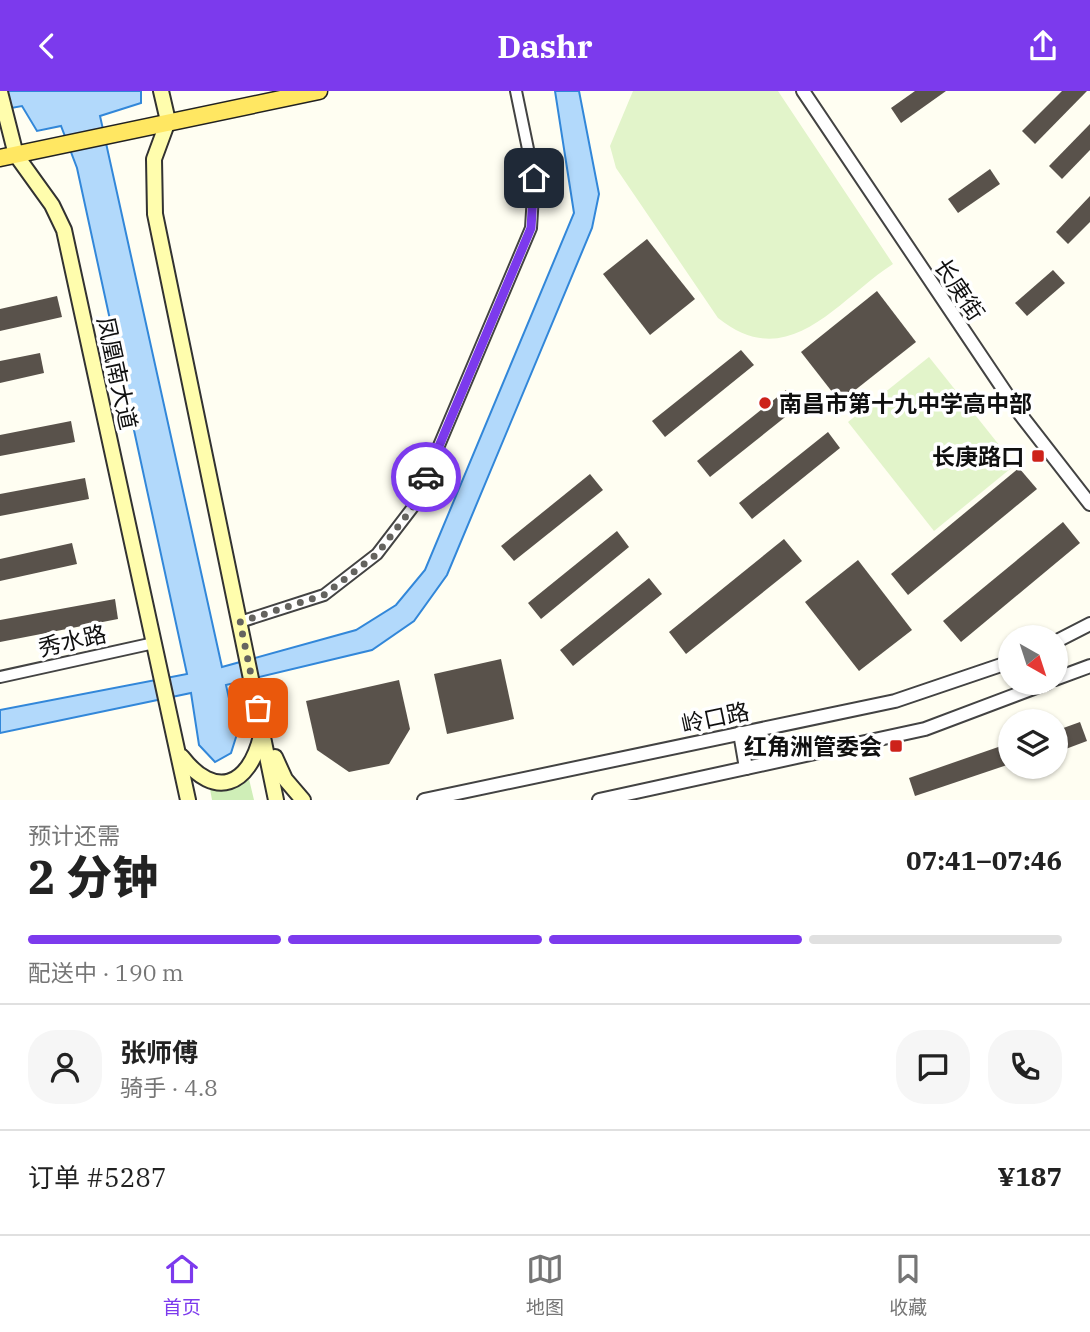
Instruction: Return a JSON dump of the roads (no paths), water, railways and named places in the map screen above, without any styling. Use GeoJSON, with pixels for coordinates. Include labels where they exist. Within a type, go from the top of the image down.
{"type":"FeatureCollection","features":[{"type":"Feature","properties":{"kind":"main road"},"geometry":{"type":"LineString","coordinates":[[161,91],[168,121],[154,159],[155,214],[276,800]]}},
{"type":"Feature","properties":{"kind":"main road"},"geometry":{"type":"LineString","coordinates":[[8,157],[319,91]]}},
{"type":"Feature","properties":{"kind":"main road","name":"凤凰南大道"},"geometry":{"type":"LineString","coordinates":[[0,92],[5,113],[8,157],[52,205],[64,230],[177,750]]}},
{"type":"Feature","properties":{"kind":"main road"},"geometry":{"type":"LineString","coordinates":[[177,750],[195,776],[208,784],[224,784],[248,770],[256,758],[263,730]]}},
{"type":"Feature","properties":{"kind":"main road"},"geometry":{"type":"LineString","coordinates":[[263,730],[285,779],[303,800]]}},
{"type":"Feature","properties":{"kind":"main road"},"geometry":{"type":"LineString","coordinates":[[177,750],[188,800]]}},
{"type":"Feature","properties":{"kind":"street"},"geometry":{"type":"LineString","coordinates":[[240,622],[324,595],[377,554],[413,507],[531,228],[534,178],[516,91]]}},
{"type":"Feature","properties":{"kind":"street","name":"长庚街"},"geometry":{"type":"LineString","coordinates":[[803,91],[1020,414],[1090,504]]}},
{"type":"Feature","properties":{"kind":"street"},"geometry":{"type":"LineString","coordinates":[[1068,635],[1090,624]]}},
{"type":"Feature","properties":{"kind":"street","name":"秀水路"},"geometry":{"type":"LineString","coordinates":[[0,677],[154,643]]}},
{"type":"Feature","properties":{"kind":"street","name":"岭口路"},"geometry":{"type":"LineString","coordinates":[[424,800],[895,701],[998,666]]}},
{"type":"Feature","properties":{"kind":"street"},"geometry":{"type":"LineString","coordinates":[[1068,674],[1090,666]]}},
{"type":"Feature","properties":{"kind":"street"},"geometry":{"type":"LineString","coordinates":[[599,800],[925,729],[1015,695]]}},
{"type":"Feature","properties":{"kind":"street"},"geometry":{"type":"LineString","coordinates":[[740,733],[746,768]]}},
{"type":"Feature","properties":{"kind":"water"},"geometry":{"type":"Polygon","coordinates":[[[0,91],[141,91],[141,103],[100,116],[222,667],[356,630],[396,605],[425,570],[574,213],[555,91],[579,91],[599,194],[592,228],[447,575],[414,621],[372,650],[226,685],[237,734],[231,753],[215,762],[199,745],[191,693],[0,733],[0,710],[187,674],[77,168],[61,126],[37,131],[22,106],[0,110],[0,91]]]}},
{"type":"Feature","properties":{"kind":"place","name":"南昌市第十九中学高中部"},"geometry":{"type":"Point","coordinates":[765,403]}},
{"type":"Feature","properties":{"kind":"place","name":"长庚路口"},"geometry":{"type":"Point","coordinates":[1038,456]}},
{"type":"Feature","properties":{"kind":"place","name":"红角洲管委会"},"geometry":{"type":"Point","coordinates":[896,746]}}]}
